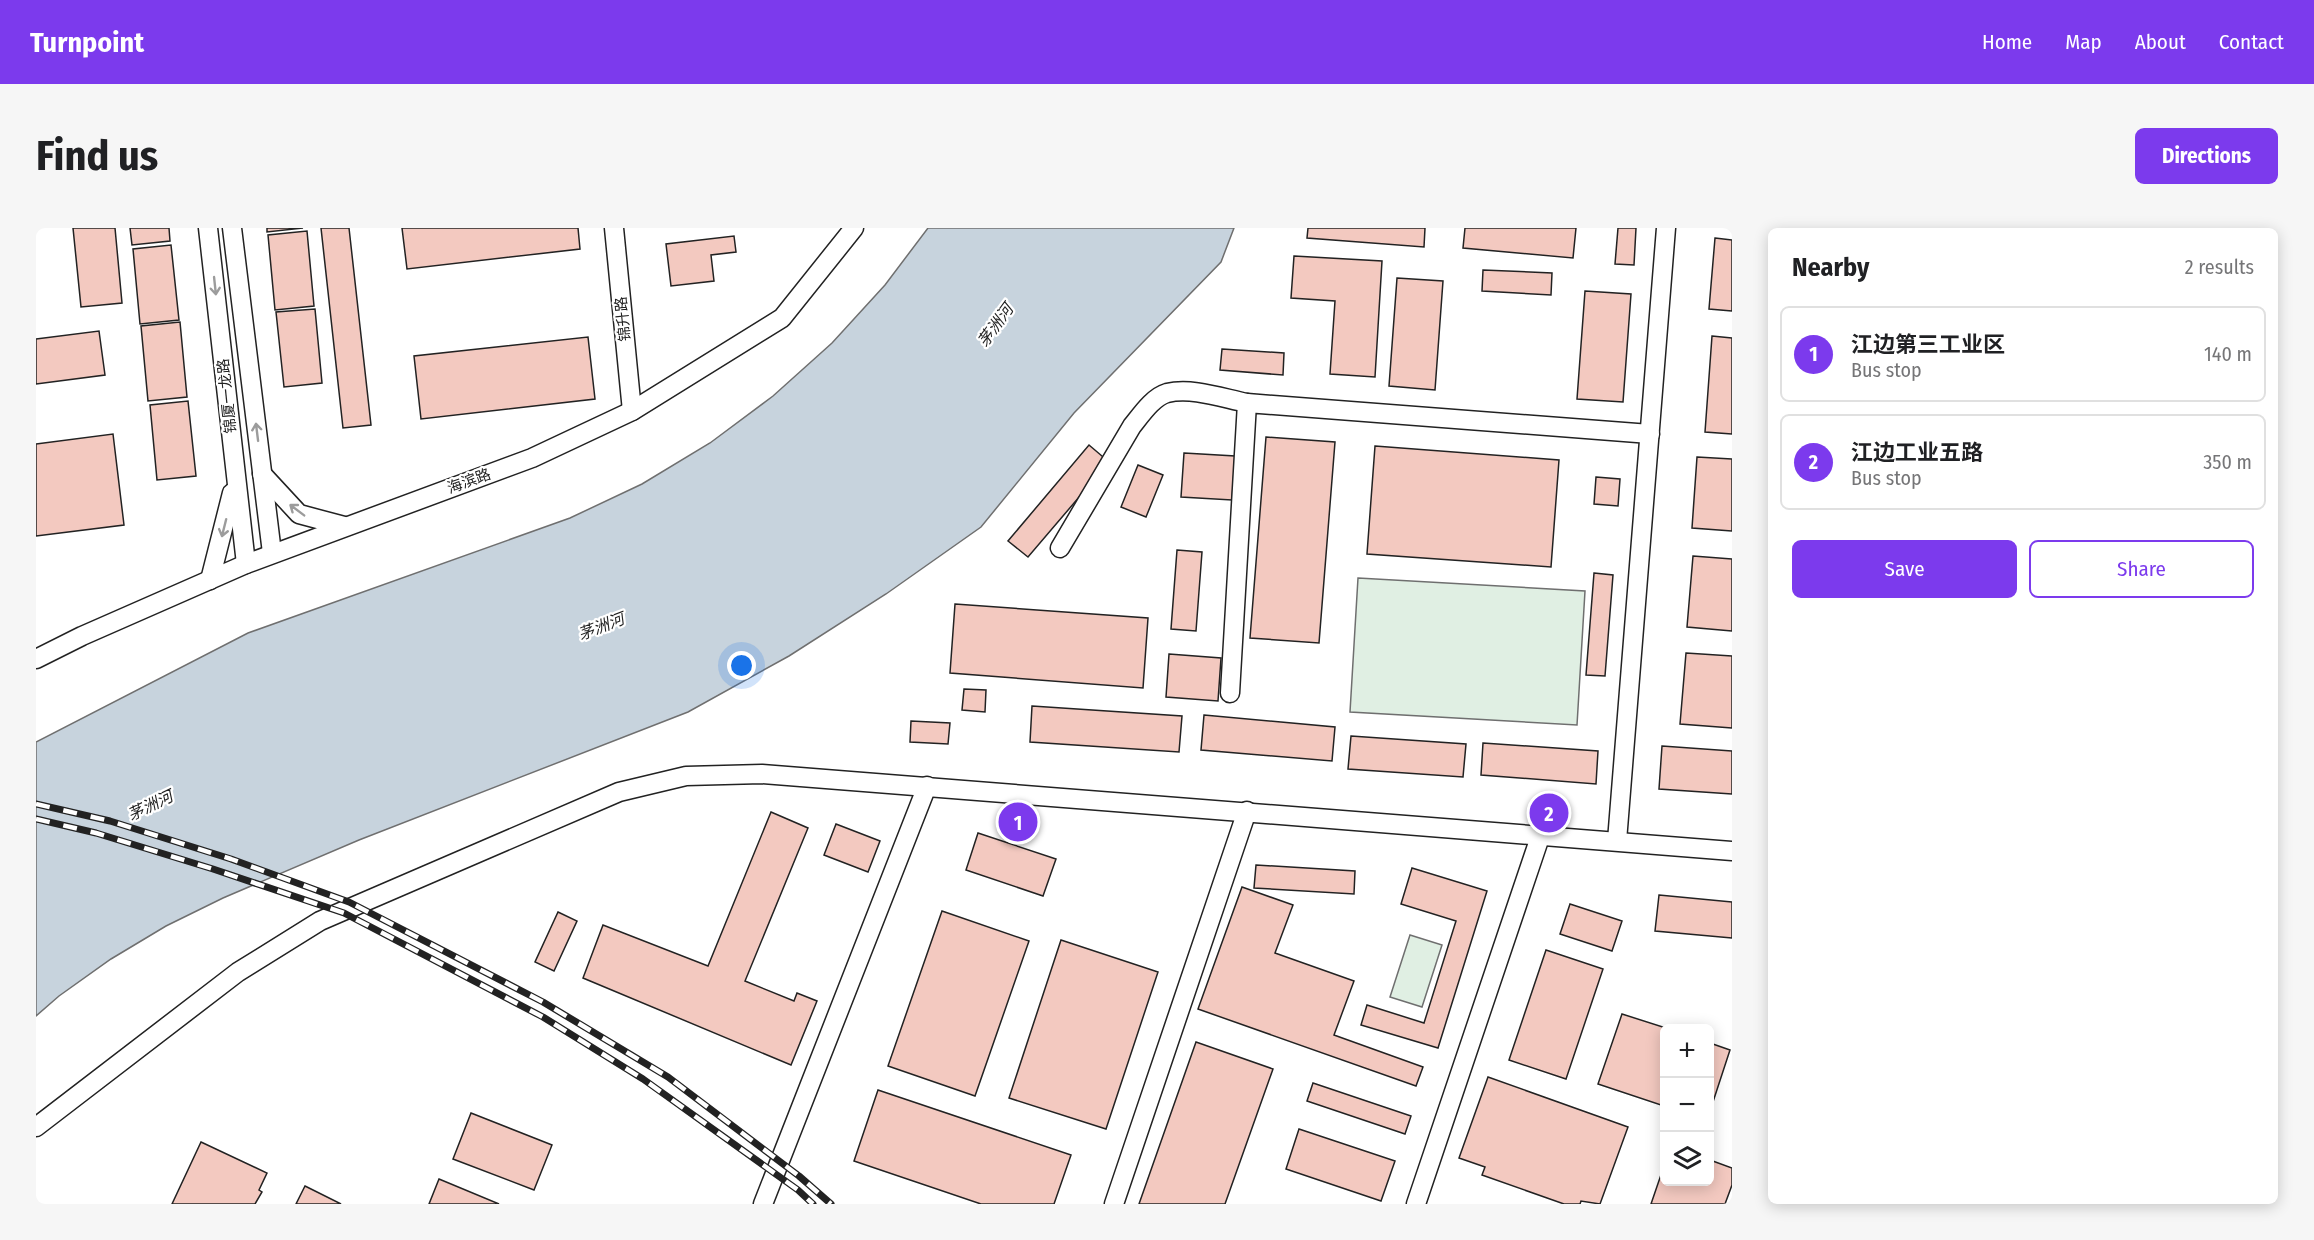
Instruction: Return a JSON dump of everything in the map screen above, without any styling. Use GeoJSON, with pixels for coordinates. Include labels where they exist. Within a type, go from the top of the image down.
{"type":"FeatureCollection","features":[{"type":"Feature","properties":{"kind":"street","name":"锦厦一龙路"},"geometry":{"type":"LineString","coordinates":[[208,228],[246,564]]}},
{"type":"Feature","properties":{"kind":"street","name":"锦厦一龙路"},"geometry":{"type":"LineString","coordinates":[[232,228],[272,553]]}},
{"type":"Feature","properties":{"kind":"street","name":"锦升路"},"geometry":{"type":"LineString","coordinates":[[614,228],[632,411]]}},
{"type":"Feature","properties":{"kind":"street","name":"海滨路"},"geometry":{"type":"LineString","coordinates":[[36,659],[82,636],[272,553],[532,458],[632,411],[782,318],[854,228]]}},
{"type":"Feature","properties":{"kind":"street"},"geometry":{"type":"LineString","coordinates":[[1617,841],[1666,228]]}},
{"type":"Feature","properties":{"kind":"street"},"geometry":{"type":"LineString","coordinates":[[1060,548],[1132,426],[1145,409],[1165,393],[1196,392],[1247,403],[1650,434]]}},
{"type":"Feature","properties":{"kind":"street"},"geometry":{"type":"LineString","coordinates":[[1230,693],[1247,403]]}},
{"type":"Feature","properties":{"kind":"street"},"geometry":{"type":"LineString","coordinates":[[262,474],[299,514],[344,526]]}},
{"type":"Feature","properties":{"kind":"street"},"geometry":{"type":"LineString","coordinates":[[210,580],[225,528],[236,476]]}},
{"type":"Feature","properties":{"kind":"street"},"geometry":{"type":"LineString","coordinates":[[36,1127],[238,972],[320,921],[619,792],[686,776],[762,774],[1541,834],[1732,851]]}},
{"type":"Feature","properties":{"kind":"street"},"geometry":{"type":"LineString","coordinates":[[763,1204],[927,786]]}},
{"type":"Feature","properties":{"kind":"street"},"geometry":{"type":"LineString","coordinates":[[1113,1204],[1247,811]]}},
{"type":"Feature","properties":{"kind":"street"},"geometry":{"type":"LineString","coordinates":[[1416,1204],[1541,834]]}},
{"type":"Feature","properties":{"kind":"green space"},"geometry":{"type":"Polygon","coordinates":[[[1358,578],[1585,591],[1577,725],[1350,712],[1358,578]]]}},
{"type":"Feature","properties":{"kind":"green space"},"geometry":{"type":"Polygon","coordinates":[[[1410,935],[1442,945],[1422,1007],[1390,997],[1410,935]]]}},
{"type":"Feature","properties":{"kind":"water","name":"茅洲河"},"geometry":{"type":"Polygon","coordinates":[[[928,228],[1234,228],[1221,262],[1074,413],[981,527],[886,594],[789,656],[688,712],[359,840],[223,898],[166,926],[111,959],[59,996],[36,1016],[36,742],[248,633],[570,518],[642,484],[710,443],[773,396],[832,343],[885,285],[928,228]]]}},
{"type":"Feature","properties":{"kind":"building"},"geometry":{"type":"Polygon","coordinates":[[[73,228],[115,228],[122,303],[81,307],[73,228]]]}},
{"type":"Feature","properties":{"kind":"building"},"geometry":{"type":"Polygon","coordinates":[[[130,228],[169,228],[170,241],[132,245],[130,228]]]}},
{"type":"Feature","properties":{"kind":"building"},"geometry":{"type":"Polygon","coordinates":[[[267,228],[303,228],[267,232],[267,228]]]}},
{"type":"Feature","properties":{"kind":"building"},"geometry":{"type":"Polygon","coordinates":[[[321,228],[349,228],[371,425],[343,428],[321,228]]]}},
{"type":"Feature","properties":{"kind":"building"},"geometry":{"type":"Polygon","coordinates":[[[402,228],[578,228],[580,249],[407,269],[402,228]]]}},
{"type":"Feature","properties":{"kind":"building"},"geometry":{"type":"Polygon","coordinates":[[[1308,228],[1425,228],[1424,247],[1307,238],[1308,228]]]}},
{"type":"Feature","properties":{"kind":"building"},"geometry":{"type":"Polygon","coordinates":[[[1465,228],[1576,228],[1573,258],[1463,248],[1465,228]]]}},
{"type":"Feature","properties":{"kind":"building"},"geometry":{"type":"Polygon","coordinates":[[[1618,228],[1636,228],[1634,265],[1615,264],[1618,228]]]}},
{"type":"Feature","properties":{"kind":"building"},"geometry":{"type":"Polygon","coordinates":[[[307,231],[314,306],[275,310],[268,235],[307,231]]]}},
{"type":"Feature","properties":{"kind":"building"},"geometry":{"type":"Polygon","coordinates":[[[734,236],[736,252],[711,255],[714,281],[671,286],[666,244],[734,236]]]}},
{"type":"Feature","properties":{"kind":"building"},"geometry":{"type":"Polygon","coordinates":[[[1715,238],[1732,240],[1732,311],[1709,309],[1715,238]]]}},
{"type":"Feature","properties":{"kind":"building"},"geometry":{"type":"Polygon","coordinates":[[[171,245],[179,320],[140,324],[133,249],[171,245]]]}},
{"type":"Feature","properties":{"kind":"building"},"geometry":{"type":"Polygon","coordinates":[[[1294,256],[1382,261],[1375,377],[1330,374],[1335,301],[1291,298],[1294,256]]]}},
{"type":"Feature","properties":{"kind":"building"},"geometry":{"type":"Polygon","coordinates":[[[1483,270],[1552,273],[1551,295],[1482,291],[1483,270]]]}},
{"type":"Feature","properties":{"kind":"building"},"geometry":{"type":"Polygon","coordinates":[[[1397,278],[1443,281],[1435,390],[1389,386],[1397,278]]]}},
{"type":"Feature","properties":{"kind":"building"},"geometry":{"type":"Polygon","coordinates":[[[1585,291],[1631,294],[1623,402],[1577,399],[1585,291]]]}},
{"type":"Feature","properties":{"kind":"building"},"geometry":{"type":"Polygon","coordinates":[[[315,309],[322,383],[284,387],[276,312],[315,309]]]}},
{"type":"Feature","properties":{"kind":"building"},"geometry":{"type":"Polygon","coordinates":[[[180,322],[187,397],[148,401],[141,326],[180,322]]]}},
{"type":"Feature","properties":{"kind":"building"},"geometry":{"type":"Polygon","coordinates":[[[99,331],[105,375],[36,384],[36,339],[99,331]]]}},
{"type":"Feature","properties":{"kind":"building"},"geometry":{"type":"Polygon","coordinates":[[[1712,336],[1732,338],[1732,434],[1705,432],[1712,336]]]}},
{"type":"Feature","properties":{"kind":"building"},"geometry":{"type":"Polygon","coordinates":[[[588,337],[595,399],[421,419],[414,356],[588,337]]]}},
{"type":"Feature","properties":{"kind":"building"},"geometry":{"type":"Polygon","coordinates":[[[1222,349],[1284,353],[1283,375],[1220,370],[1222,349]]]}},
{"type":"Feature","properties":{"kind":"building"},"geometry":{"type":"Polygon","coordinates":[[[188,401],[196,476],[157,480],[150,405],[188,401]]]}},
{"type":"Feature","properties":{"kind":"building"},"geometry":{"type":"Polygon","coordinates":[[[113,434],[124,525],[36,536],[36,444],[113,434]]]}},
{"type":"Feature","properties":{"kind":"building"},"geometry":{"type":"Polygon","coordinates":[[[1266,437],[1335,442],[1319,643],[1250,638],[1266,437]]]}},
{"type":"Feature","properties":{"kind":"building"},"geometry":{"type":"Polygon","coordinates":[[[1089,445],[1109,462],[1028,557],[1008,541],[1089,445]]]}},
{"type":"Feature","properties":{"kind":"building"},"geometry":{"type":"Polygon","coordinates":[[[1375,446],[1559,460],[1551,567],[1367,554],[1375,446]]]}},
{"type":"Feature","properties":{"kind":"building"},"geometry":{"type":"Polygon","coordinates":[[[1184,453],[1235,456],[1232,500],[1181,497],[1184,453]]]}},
{"type":"Feature","properties":{"kind":"building"},"geometry":{"type":"Polygon","coordinates":[[[1697,457],[1732,459],[1732,531],[1692,528],[1697,457]]]}},
{"type":"Feature","properties":{"kind":"building"},"geometry":{"type":"Polygon","coordinates":[[[1138,465],[1163,475],[1146,517],[1121,507],[1138,465]]]}},
{"type":"Feature","properties":{"kind":"building"},"geometry":{"type":"Polygon","coordinates":[[[1596,477],[1620,479],[1618,506],[1594,504],[1596,477]]]}},
{"type":"Feature","properties":{"kind":"building"},"geometry":{"type":"Polygon","coordinates":[[[1177,550],[1202,552],[1196,631],[1171,629],[1177,550]]]}},
{"type":"Feature","properties":{"kind":"building"},"geometry":{"type":"Polygon","coordinates":[[[1693,556],[1732,559],[1732,631],[1687,627],[1693,556]]]}},
{"type":"Feature","properties":{"kind":"building"},"geometry":{"type":"Polygon","coordinates":[[[1594,573],[1613,575],[1605,676],[1586,675],[1594,573]]]}},
{"type":"Feature","properties":{"kind":"building"},"geometry":{"type":"Polygon","coordinates":[[[955,604],[1148,618],[1143,688],[950,673],[955,604]]]}},
{"type":"Feature","properties":{"kind":"building"},"geometry":{"type":"Polygon","coordinates":[[[1686,653],[1732,656],[1732,728],[1680,724],[1686,653]]]}},
{"type":"Feature","properties":{"kind":"building"},"geometry":{"type":"Polygon","coordinates":[[[1169,654],[1221,658],[1218,701],[1166,697],[1169,654]]]}},
{"type":"Feature","properties":{"kind":"building"},"geometry":{"type":"Polygon","coordinates":[[[964,689],[986,690],[985,712],[962,710],[964,689]]]}},
{"type":"Feature","properties":{"kind":"building"},"geometry":{"type":"Polygon","coordinates":[[[1032,706],[1182,716],[1179,752],[1030,742],[1032,706]]]}},
{"type":"Feature","properties":{"kind":"building"},"geometry":{"type":"Polygon","coordinates":[[[1204,715],[1335,727],[1332,761],[1201,750],[1204,715]]]}},
{"type":"Feature","properties":{"kind":"building"},"geometry":{"type":"Polygon","coordinates":[[[911,721],[950,723],[948,744],[910,742],[911,721]]]}},
{"type":"Feature","properties":{"kind":"building"},"geometry":{"type":"Polygon","coordinates":[[[1351,736],[1466,744],[1463,777],[1348,769],[1351,736]]]}},
{"type":"Feature","properties":{"kind":"building"},"geometry":{"type":"Polygon","coordinates":[[[1483,743],[1598,751],[1596,784],[1481,775],[1483,743]]]}},
{"type":"Feature","properties":{"kind":"building"},"geometry":{"type":"Polygon","coordinates":[[[1662,746],[1732,751],[1732,794],[1659,789],[1662,746]]]}},
{"type":"Feature","properties":{"kind":"building"},"geometry":{"type":"Polygon","coordinates":[[[771,812],[808,828],[745,981],[794,1001],[797,993],[817,1001],[791,1065],[583,978],[603,925],[708,966],[771,812]]]}},
{"type":"Feature","properties":{"kind":"building"},"geometry":{"type":"Polygon","coordinates":[[[836,824],[880,841],[868,872],[824,855],[836,824]]]}},
{"type":"Feature","properties":{"kind":"building"},"geometry":{"type":"Polygon","coordinates":[[[978,833],[1056,859],[1043,896],[966,870],[978,833]]]}},
{"type":"Feature","properties":{"kind":"building"},"geometry":{"type":"Polygon","coordinates":[[[1256,865],[1355,871],[1354,894],[1254,888],[1256,865]]]}},
{"type":"Feature","properties":{"kind":"building"},"geometry":{"type":"Polygon","coordinates":[[[1412,868],[1487,891],[1438,1048],[1361,1025],[1367,1005],[1424,1023],[1456,921],[1401,904],[1412,868]]]}},
{"type":"Feature","properties":{"kind":"building"},"geometry":{"type":"Polygon","coordinates":[[[1242,887],[1293,905],[1275,953],[1354,981],[1334,1035],[1423,1067],[1416,1086],[1198,1009],[1242,887]]]}},
{"type":"Feature","properties":{"kind":"building"},"geometry":{"type":"Polygon","coordinates":[[[1659,895],[1732,902],[1732,938],[1655,931],[1659,895]]]}},
{"type":"Feature","properties":{"kind":"building"},"geometry":{"type":"Polygon","coordinates":[[[1570,904],[1622,921],[1612,951],[1560,934],[1570,904]]]}},
{"type":"Feature","properties":{"kind":"building"},"geometry":{"type":"Polygon","coordinates":[[[942,911],[1029,941],[975,1096],[888,1066],[942,911]]]}},
{"type":"Feature","properties":{"kind":"building"},"geometry":{"type":"Polygon","coordinates":[[[558,912],[577,921],[554,971],[535,962],[558,912]]]}},
{"type":"Feature","properties":{"kind":"building"},"geometry":{"type":"Polygon","coordinates":[[[1061,940],[1158,972],[1106,1129],[1009,1098],[1061,940]]]}},
{"type":"Feature","properties":{"kind":"building"},"geometry":{"type":"Polygon","coordinates":[[[1546,950],[1603,969],[1566,1079],[1509,1060],[1546,950]]]}},
{"type":"Feature","properties":{"kind":"building"},"geometry":{"type":"Polygon","coordinates":[[[1622,1014],[1660,1026],[1660,1105],[1598,1084],[1622,1014]]]}},
{"type":"Feature","properties":{"kind":"building"},"geometry":{"type":"Polygon","coordinates":[[[1196,1042],[1273,1069],[1225,1204],[1139,1204],[1196,1042]]]}},
{"type":"Feature","properties":{"kind":"building"},"geometry":{"type":"Polygon","coordinates":[[[1714,1044],[1730,1050],[1714,1099],[1714,1044]]]}},
{"type":"Feature","properties":{"kind":"building"},"geometry":{"type":"Polygon","coordinates":[[[1488,1077],[1628,1127],[1600,1204],[1581,1201],[1580,1204],[1564,1204],[1482,1175],[1485,1167],[1459,1158],[1488,1077]]]}},
{"type":"Feature","properties":{"kind":"building"},"geometry":{"type":"Polygon","coordinates":[[[1313,1083],[1411,1116],[1405,1134],[1307,1101],[1313,1083]]]}},
{"type":"Feature","properties":{"kind":"building"},"geometry":{"type":"Polygon","coordinates":[[[878,1090],[1071,1155],[1054,1204],[981,1204],[854,1161],[878,1090]]]}},
{"type":"Feature","properties":{"kind":"building"},"geometry":{"type":"Polygon","coordinates":[[[471,1113],[552,1145],[534,1190],[453,1159],[471,1113]]]}},
{"type":"Feature","properties":{"kind":"building"},"geometry":{"type":"Polygon","coordinates":[[[1299,1129],[1395,1161],[1381,1201],[1286,1169],[1299,1129]]]}},
{"type":"Feature","properties":{"kind":"building"},"geometry":{"type":"Polygon","coordinates":[[[201,1142],[267,1173],[259,1190],[262,1192],[255,1204],[172,1204],[201,1142]]]}},
{"type":"Feature","properties":{"kind":"building"},"geometry":{"type":"Polygon","coordinates":[[[1714,1161],[1732,1168],[1732,1185],[1725,1204],[1651,1204],[1660,1178],[1660,1186],[1714,1186],[1714,1161]]]}},
{"type":"Feature","properties":{"kind":"building"},"geometry":{"type":"Polygon","coordinates":[[[439,1179],[499,1204],[429,1204],[439,1179]]]}},
{"type":"Feature","properties":{"kind":"building"},"geometry":{"type":"Polygon","coordinates":[[[305,1186],[341,1204],[296,1204],[305,1186]]]}},
{"type":"Feature","properties":{"kind":"railway"},"geometry":{"type":"LineString","coordinates":[[36,804],[110,821],[231,859],[349,902],[543,1002],[668,1077],[799,1176],[831,1204]]}},
{"type":"Feature","properties":{"kind":"railway"},"geometry":{"type":"LineString","coordinates":[[36,819],[96,833],[344,913],[543,1017],[643,1079],[798,1190],[813,1204]]}},
{"type":"Feature","properties":{"kind":"place","name":"江边工业五路"},"geometry":{"type":"Point","coordinates":[1549,813]}},
{"type":"Feature","properties":{"kind":"place","name":"江边第三工业区"},"geometry":{"type":"Point","coordinates":[1018,822]}}]}
